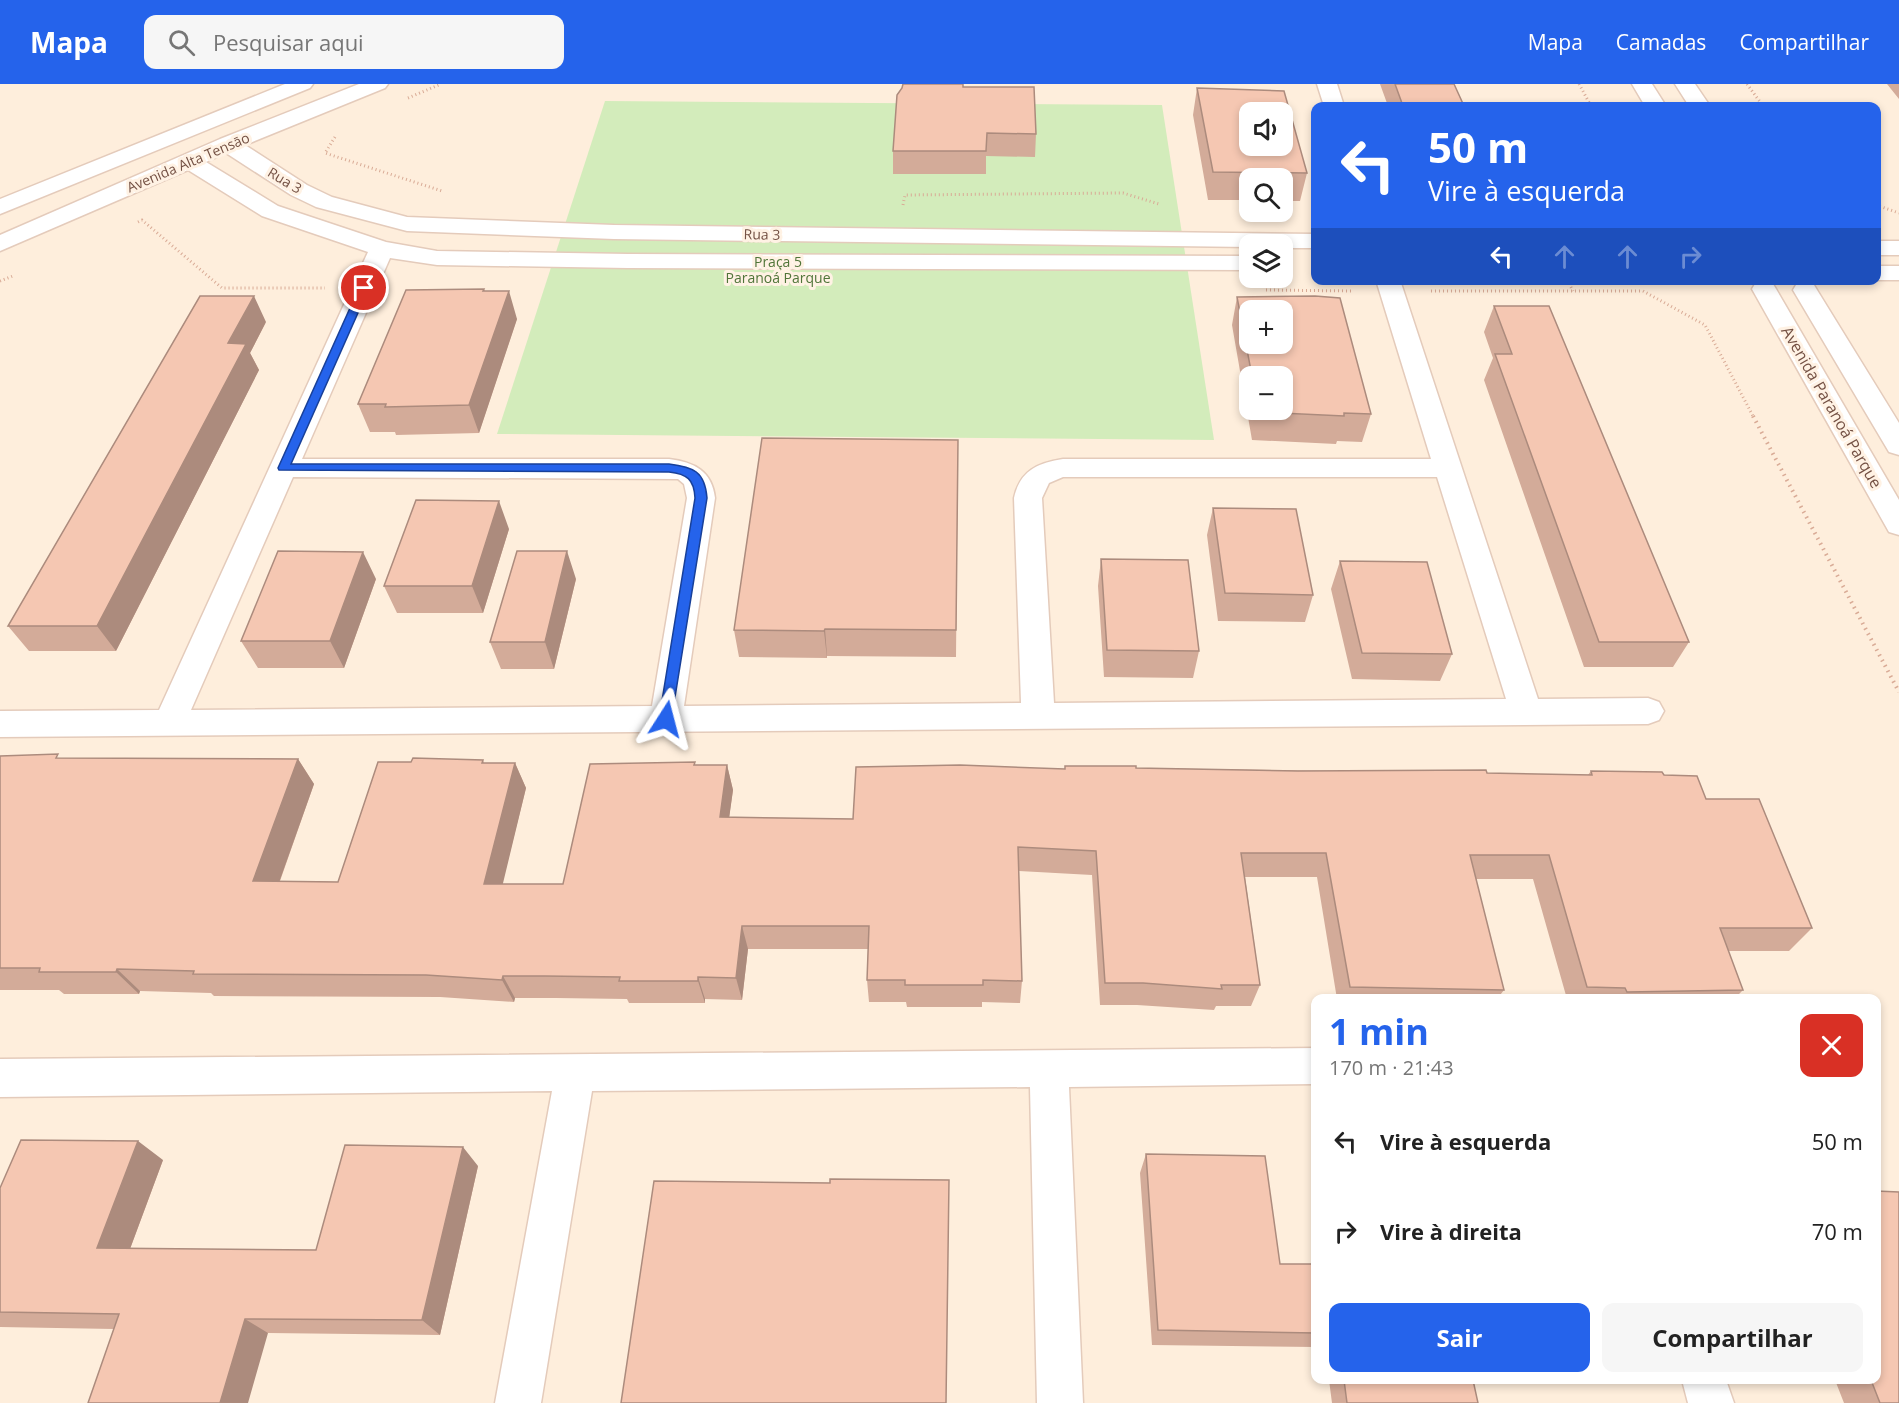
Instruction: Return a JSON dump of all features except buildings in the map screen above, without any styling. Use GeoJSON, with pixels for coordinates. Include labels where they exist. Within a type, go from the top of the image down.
{"type":"FeatureCollection","features":[{"type":"Feature","properties":{"kind":"street","name":"Avenida Alta Tensāo"},"geometry":{"type":"LineString","coordinates":[[0,207],[303,84]]}},
{"type":"Feature","properties":{"kind":"street","name":"Avenida Alta Tensāo"},"geometry":{"type":"LineString","coordinates":[[0,244],[228,144],[378,84]]}},
{"type":"Feature","properties":{"kind":"street"},"geometry":{"type":"LineString","coordinates":[[1327,84],[1333,102]]}},
{"type":"Feature","properties":{"kind":"street"},"geometry":{"type":"LineString","coordinates":[[1642,84],[1653,102]]}},
{"type":"Feature","properties":{"kind":"street"},"geometry":{"type":"LineString","coordinates":[[1685,84],[1696,102]]}},
{"type":"Feature","properties":{"kind":"street","name":"Rua 3"},"geometry":{"type":"LineString","coordinates":[[228,144],[299,190],[324,202],[407,224],[614,232],[1311,241]]}},
{"type":"Feature","properties":{"kind":"street","name":"Rua 3"},"geometry":{"type":"LineString","coordinates":[[190,161],[270,211],[382,249],[437,258],[1239,263]]}},
{"type":"Feature","properties":{"kind":"street"},"geometry":{"type":"LineString","coordinates":[[1881,248],[1899,248]]}},
{"type":"Feature","properties":{"kind":"street"},"geometry":{"type":"LineString","coordinates":[[169,723],[382,249]]}},
{"type":"Feature","properties":{"kind":"street"},"geometry":{"type":"LineString","coordinates":[[1293,263],[1311,263]]}},
{"type":"Feature","properties":{"kind":"street"},"geometry":{"type":"LineString","coordinates":[[1881,273],[1899,273]]}},
{"type":"Feature","properties":{"kind":"street"},"geometry":{"type":"LineString","coordinates":[[1753,285],[1786,292],[1811,285],[1899,446]]}},
{"type":"Feature","properties":{"kind":"street","name":"Avenida Paranoá Parque"},"geometry":{"type":"LineString","coordinates":[[1753,285],[1899,525]]}},
{"type":"Feature","properties":{"kind":"street"},"geometry":{"type":"LineString","coordinates":[[1389,286],[1526,712]]}},
{"type":"Feature","properties":{"kind":"street"},"geometry":{"type":"LineString","coordinates":[[284,468],[669,468],[684,470],[694,475],[700,485],[701,498],[666,719]]}},
{"type":"Feature","properties":{"kind":"street"},"geometry":{"type":"LineString","coordinates":[[1038,716],[1028,498],[1030,485],[1036,476],[1047,470],[1063,468],[1447,468]]}},
{"type":"Feature","properties":{"kind":"street"},"geometry":{"type":"LineString","coordinates":[[0,724],[1648,711]]}},
{"type":"Feature","properties":{"kind":"street"},"geometry":{"type":"LineString","coordinates":[[0,1078],[1311,1066]]}},
{"type":"Feature","properties":{"kind":"street"},"geometry":{"type":"LineString","coordinates":[[1049,1069],[1060,1403]]}},
{"type":"Feature","properties":{"kind":"street"},"geometry":{"type":"LineString","coordinates":[[518,1403],[575,1073]]}},
{"type":"Feature","properties":{"kind":"street"},"geometry":{"type":"LineString","coordinates":[[1705,1384],[1711,1403]]}},
{"type":"Feature","properties":{"kind":"path"},"geometry":{"type":"LineString","coordinates":[[408,98],[441,84]]}},
{"type":"Feature","properties":{"kind":"path"},"geometry":{"type":"LineString","coordinates":[[1579,84],[1589,102]]}},
{"type":"Feature","properties":{"kind":"path"},"geometry":{"type":"LineString","coordinates":[[1748,84],[1760,102]]}},
{"type":"Feature","properties":{"kind":"path"},"geometry":{"type":"LineString","coordinates":[[336,135],[325,153],[444,192]]}},
{"type":"Feature","properties":{"kind":"path"},"geometry":{"type":"LineString","coordinates":[[902,206],[905,195],[1123,193],[1162,205]]}},
{"type":"Feature","properties":{"kind":"path"},"geometry":{"type":"LineString","coordinates":[[1881,207],[1899,213]]}},
{"type":"Feature","properties":{"kind":"path"},"geometry":{"type":"LineString","coordinates":[[142,220],[222,288],[364,288]]}},
{"type":"Feature","properties":{"kind":"path"},"geometry":{"type":"LineString","coordinates":[[1570,285],[1573,291]]}},
{"type":"Feature","properties":{"kind":"path"},"geometry":{"type":"LineString","coordinates":[[1259,290],[1389,286],[1643,291],[1705,325],[1899,692]]}},
{"type":"Feature","properties":{"kind":"green space","name":"Praça 5 Paranoá Parque"},"geometry":{"type":"Polygon","coordinates":[[[605,101],[1162,105],[1214,440],[497,434],[605,101]]]}},
{"type":"Feature","properties":{"kind":"route"},"geometry":{"type":"LineString","coordinates":[[364,288],[284,468],[669,468],[684,470],[694,475],[700,485],[701,498],[666,719]]}}]}
